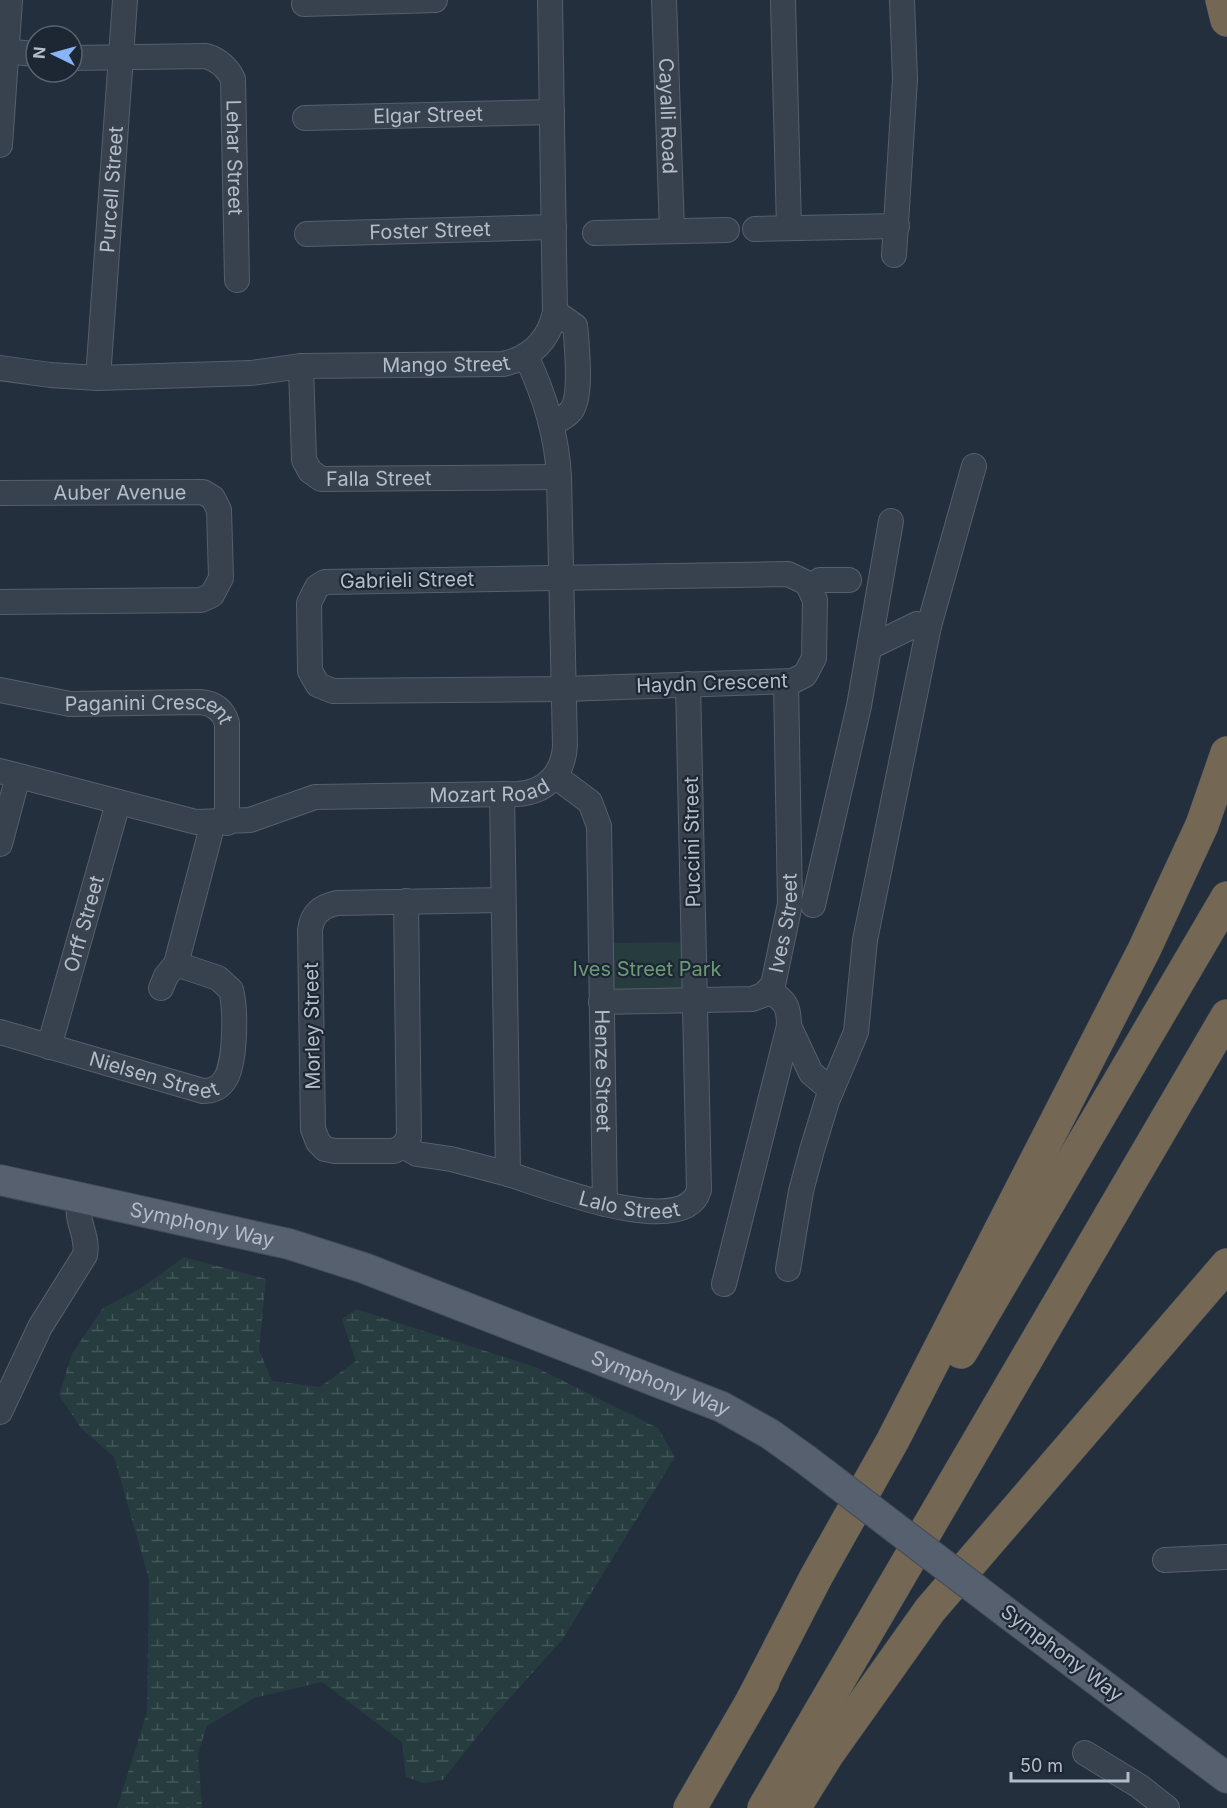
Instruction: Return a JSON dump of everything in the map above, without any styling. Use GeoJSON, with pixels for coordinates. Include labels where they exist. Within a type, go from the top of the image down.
{"type":"FeatureCollection","features":[{"type":"Feature","properties":{"kind":"highway"},"geometry":{"type":"LineString","coordinates":[[1222,0],[1227,20]]}},
{"type":"Feature","properties":{"kind":"highway"},"geometry":{"type":"LineString","coordinates":[[753,1699],[816,1577],[893,1440],[1144,950],[1202,825],[1227,753]]}},
{"type":"Feature","properties":{"kind":"highway"},"geometry":{"type":"LineString","coordinates":[[690,1808],[1227,898]]}},
{"type":"Feature","properties":{"kind":"highway"},"geometry":{"type":"LineString","coordinates":[[764,1808],[1227,1017]]}},
{"type":"Feature","properties":{"kind":"highway"},"geometry":{"type":"LineString","coordinates":[[794,1808],[833,1745],[930,1610],[1227,1265]]}},
{"type":"Feature","properties":{"kind":"highway"},"geometry":{"type":"LineString","coordinates":[[1093,1423],[1140,1382],[1227,1290]]}},
{"type":"Feature","properties":{"kind":"main road","name":"Symphony Way"},"geometry":{"type":"LineString","coordinates":[[0,1180],[289,1244],[364,1268],[722,1407],[770,1434],[805,1459],[1227,1778]]}},
{"type":"Feature","properties":{"kind":"street"},"geometry":{"type":"LineString","coordinates":[[0,146],[4,51],[10,0]]}},
{"type":"Feature","properties":{"kind":"street","name":"Purcell Street"},"geometry":{"type":"LineString","coordinates":[[98,378],[125,0]]}},
{"type":"Feature","properties":{"kind":"street"},"geometry":{"type":"LineString","coordinates":[[304,4],[435,0]]}},
{"type":"Feature","properties":{"kind":"street","name":"Mango Street"},"geometry":{"type":"LineString","coordinates":[[0,368],[33,374],[98,378],[243,374],[301,366],[503,363],[526,356],[545,337],[555,312],[550,0]]}},
{"type":"Feature","properties":{"kind":"street","name":"Cayalli Road"},"geometry":{"type":"LineString","coordinates":[[664,0],[672,231]]}},
{"type":"Feature","properties":{"kind":"street"},"geometry":{"type":"LineString","coordinates":[[783,0],[789,228]]}},
{"type":"Feature","properties":{"kind":"street"},"geometry":{"type":"LineString","coordinates":[[894,255],[905,79],[902,0]]}},
{"type":"Feature","properties":{"kind":"street"},"geometry":{"type":"LineString","coordinates":[[4,51],[24,53]]}},
{"type":"Feature","properties":{"kind":"street","name":"Lehar Street"},"geometry":{"type":"LineString","coordinates":[[122,59],[200,56],[219,61],[233,79],[237,280]]}},
{"type":"Feature","properties":{"kind":"street"},"geometry":{"type":"LineString","coordinates":[[84,58],[122,59]]}},
{"type":"Feature","properties":{"kind":"street","name":"Elgar Street"},"geometry":{"type":"LineString","coordinates":[[305,118],[552,112]]}},
{"type":"Feature","properties":{"kind":"street"},"geometry":{"type":"LineString","coordinates":[[755,229],[897,226]]}},
{"type":"Feature","properties":{"kind":"street","name":"Foster Street"},"geometry":{"type":"LineString","coordinates":[[307,234],[554,227]]}},
{"type":"Feature","properties":{"kind":"street"},"geometry":{"type":"LineString","coordinates":[[595,233],[727,230]]}},
{"type":"Feature","properties":{"kind":"street"},"geometry":{"type":"LineString","coordinates":[[550,424],[564,418],[573,409],[577,398],[574,326],[555,312]]}},
{"type":"Feature","properties":{"kind":"street","name":"Mozart Road"},"geometry":{"type":"LineString","coordinates":[[9,773],[180,820],[220,823],[258,819],[297,801],[315,797],[502,794],[535,791],[555,776],[565,754],[557,448],[540,387],[526,356]]}},
{"type":"Feature","properties":{"kind":"street","name":"Falla Street"},"geometry":{"type":"LineString","coordinates":[[301,366],[304,460],[310,471],[321,479],[559,477]]}},
{"type":"Feature","properties":{"kind":"street"},"geometry":{"type":"LineString","coordinates":[[788,1269],[801,1191],[831,1090],[856,1032],[865,940],[929,626],[974,466]]}},
{"type":"Feature","properties":{"kind":"street","name":"Auber Avenue"},"geometry":{"type":"LineString","coordinates":[[0,493],[203,492],[213,498],[219,510],[221,578],[212,595],[201,600],[0,602]]}},
{"type":"Feature","properties":{"kind":"street"},"geometry":{"type":"LineString","coordinates":[[813,904],[822,855],[859,706],[891,521]]}},
{"type":"Feature","properties":{"kind":"street"},"geometry":{"type":"LineString","coordinates":[[561,577],[788,574],[802,579],[811,588],[820,580],[849,580]]}},
{"type":"Feature","properties":{"kind":"street","name":"Gabrieli Street"},"geometry":{"type":"LineString","coordinates":[[561,577],[325,582],[317,587],[309,603],[310,671],[318,685],[333,691],[564,688]]}},
{"type":"Feature","properties":{"kind":"street","name":"Haydn Crescent"},"geometry":{"type":"LineString","coordinates":[[564,688],[786,683],[805,675],[814,658],[815,600],[811,588]]}},
{"type":"Feature","properties":{"kind":"street"},"geometry":{"type":"LineString","coordinates":[[870,647],[917,624],[929,626]]}},
{"type":"Feature","properties":{"kind":"street","name":"Ives Street"},"geometry":{"type":"LineString","coordinates":[[601,1002],[752,999],[768,991],[776,978],[788,921],[786,683]]}},
{"type":"Feature","properties":{"kind":"street","name":"Puccini Street"},"geometry":{"type":"LineString","coordinates":[[688,684],[695,1000]]}},
{"type":"Feature","properties":{"kind":"street","name":"Paganini Crescent"},"geometry":{"type":"LineString","coordinates":[[0,690],[70,704],[200,702],[213,705],[222,713],[227,723],[220,823]]}},
{"type":"Feature","properties":{"kind":"street"},"geometry":{"type":"LineString","coordinates":[[0,844],[9,773]]}},
{"type":"Feature","properties":{"kind":"street","name":"Henze Street"},"geometry":{"type":"LineString","coordinates":[[555,776],[590,802],[599,826],[605,1204]]}},
{"type":"Feature","properties":{"kind":"street"},"geometry":{"type":"LineString","coordinates":[[502,794],[508,1174]]}},
{"type":"Feature","properties":{"kind":"street","name":"Orff Street"},"geometry":{"type":"LineString","coordinates":[[49,1047],[118,803]]}},
{"type":"Feature","properties":{"kind":"street"},"geometry":{"type":"LineString","coordinates":[[161,988],[166,976],[176,964],[220,823]]}},
{"type":"Feature","properties":{"kind":"street"},"geometry":{"type":"LineString","coordinates":[[789,857],[822,855]]}},
{"type":"Feature","properties":{"kind":"street","name":"Morley Street"},"geometry":{"type":"LineString","coordinates":[[404,1146],[394,1151],[335,1151],[325,1149],[315,1138],[310,930],[316,913],[333,903],[503,900]]}},
{"type":"Feature","properties":{"kind":"street"},"geometry":{"type":"LineString","coordinates":[[404,1146],[410,1132],[406,902]]}},
{"type":"Feature","properties":{"kind":"street","name":"Nielsen Street"},"geometry":{"type":"LineString","coordinates":[[0,1032],[203,1091],[221,1085],[228,1074],[232,1054],[231,990],[218,978],[176,964]]}},
{"type":"Feature","properties":{"kind":"street"},"geometry":{"type":"LineString","coordinates":[[724,1284],[789,1026],[789,1008],[782,998],[768,991]]}},
{"type":"Feature","properties":{"kind":"street","name":"Lalo Street"},"geometry":{"type":"LineString","coordinates":[[404,1146],[417,1154],[451,1159],[508,1174],[621,1209],[680,1210],[690,1205],[697,1196],[695,1000]]}},
{"type":"Feature","properties":{"kind":"street"},"geometry":{"type":"LineString","coordinates":[[789,1026],[811,1073],[831,1090]]}},
{"type":"Feature","properties":{"kind":"street"},"geometry":{"type":"LineString","coordinates":[[0,1412],[40,1327],[85,1255],[86,1247],[78,1219],[80,1197]]}},
{"type":"Feature","properties":{"kind":"street"},"geometry":{"type":"LineString","coordinates":[[1165,1560],[1227,1557]]}},
{"type":"Feature","properties":{"kind":"street"},"geometry":{"type":"LineString","coordinates":[[1085,1753],[1139,1786],[1167,1808]]}},
{"type":"Feature","properties":{"kind":"green space","name":"Ives Street Park"},"geometry":{"type":"Polygon","coordinates":[[[688,942],[684,991],[613,992],[606,943],[688,942]]]}},
{"type":"Feature","properties":{"kind":"green space"},"geometry":{"type":"Polygon","coordinates":[[[184,1257],[266,1279],[259,1350],[272,1381],[320,1387],[356,1361],[342,1319],[356,1309],[535,1367],[658,1428],[675,1457],[562,1640],[491,1719],[443,1780],[424,1783],[406,1777],[402,1742],[322,1682],[254,1698],[207,1726],[198,1753],[202,1808],[117,1808],[147,1712],[149,1579],[114,1457],[81,1428],[59,1395],[72,1354],[103,1308],[143,1287],[184,1257]]]}}]}
